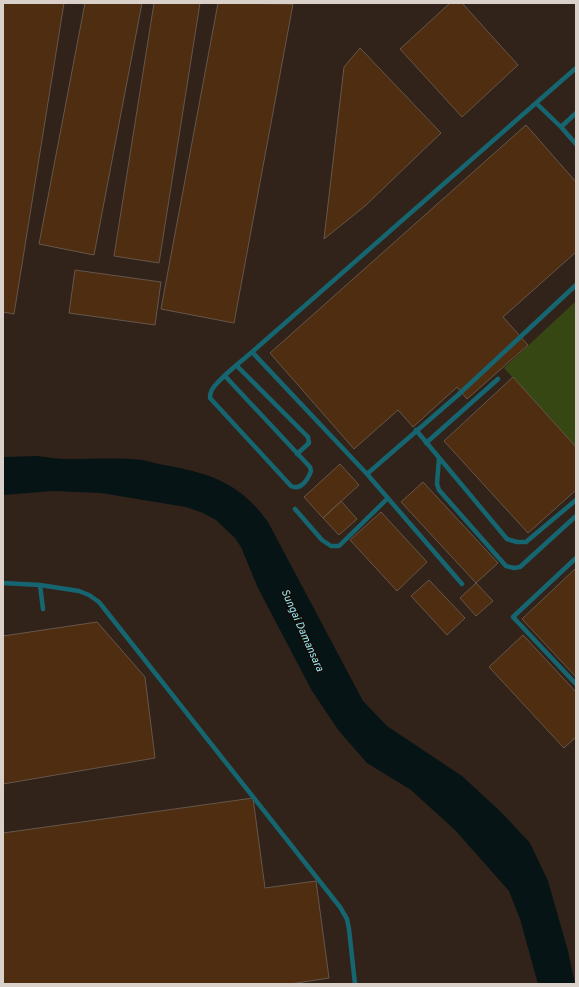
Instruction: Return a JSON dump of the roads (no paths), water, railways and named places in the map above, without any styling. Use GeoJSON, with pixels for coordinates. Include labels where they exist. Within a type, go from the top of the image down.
{"type":"FeatureCollection","features":[{"type":"Feature","properties":{"kind":"lane"},"geometry":{"type":"LineString","coordinates":[[225,376],[310,467],[311,471],[305,483],[299,487],[294,488],[291,486],[210,398],[211,391],[215,385],[225,376],[237,366],[252,352],[576,68]]}},
{"type":"Feature","properties":{"kind":"lane"},"geometry":{"type":"LineString","coordinates":[[536,103],[576,144]]}},
{"type":"Feature","properties":{"kind":"lane"},"geometry":{"type":"LineString","coordinates":[[561,127],[576,113]]}},
{"type":"Feature","properties":{"kind":"lane"},"geometry":{"type":"LineString","coordinates":[[367,474],[458,395],[576,285]]}},
{"type":"Feature","properties":{"kind":"lane"},"geometry":{"type":"LineString","coordinates":[[252,352],[367,474],[462,584]]}},
{"type":"Feature","properties":{"kind":"lane"},"geometry":{"type":"LineString","coordinates":[[237,366],[308,437],[309,443],[298,454]]}},
{"type":"Feature","properties":{"kind":"lane"},"geometry":{"type":"LineString","coordinates":[[426,443],[498,379]]}},
{"type":"Feature","properties":{"kind":"lane"},"geometry":{"type":"LineString","coordinates":[[416,430],[508,539],[517,542],[526,542],[576,500]]}},
{"type":"Feature","properties":{"kind":"lane"},"geometry":{"type":"LineString","coordinates":[[439,458],[437,484],[439,490],[506,566],[514,568],[520,567],[576,516]]}},
{"type":"Feature","properties":{"kind":"lane"},"geometry":{"type":"LineString","coordinates":[[295,509],[322,540],[331,546],[339,546],[388,498]]}},
{"type":"Feature","properties":{"kind":"lane"},"geometry":{"type":"LineString","coordinates":[[576,558],[513,617],[576,684]]}},
{"type":"Feature","properties":{"kind":"lane"},"geometry":{"type":"LineString","coordinates":[[3,583],[40,585],[79,592],[89,595],[99,602],[340,907],[347,920],[349,929],[355,984]]}},
{"type":"Feature","properties":{"kind":"lane"},"geometry":{"type":"LineString","coordinates":[[40,585],[43,609]]}},
{"type":"Feature","properties":{"kind":"water","name":"Sungai Damansara"},"geometry":{"type":"Polygon","coordinates":[[[37,456],[63,459],[144,460],[210,476],[235,489],[246,498],[268,522],[363,701],[387,726],[462,776],[501,812],[530,843],[548,881],[568,951],[575,984],[538,984],[520,919],[509,891],[455,830],[411,790],[367,763],[339,731],[312,691],[258,588],[241,547],[235,538],[216,520],[203,513],[186,507],[101,493],[53,491],[3,495],[3,457],[37,456]]]}}]}
